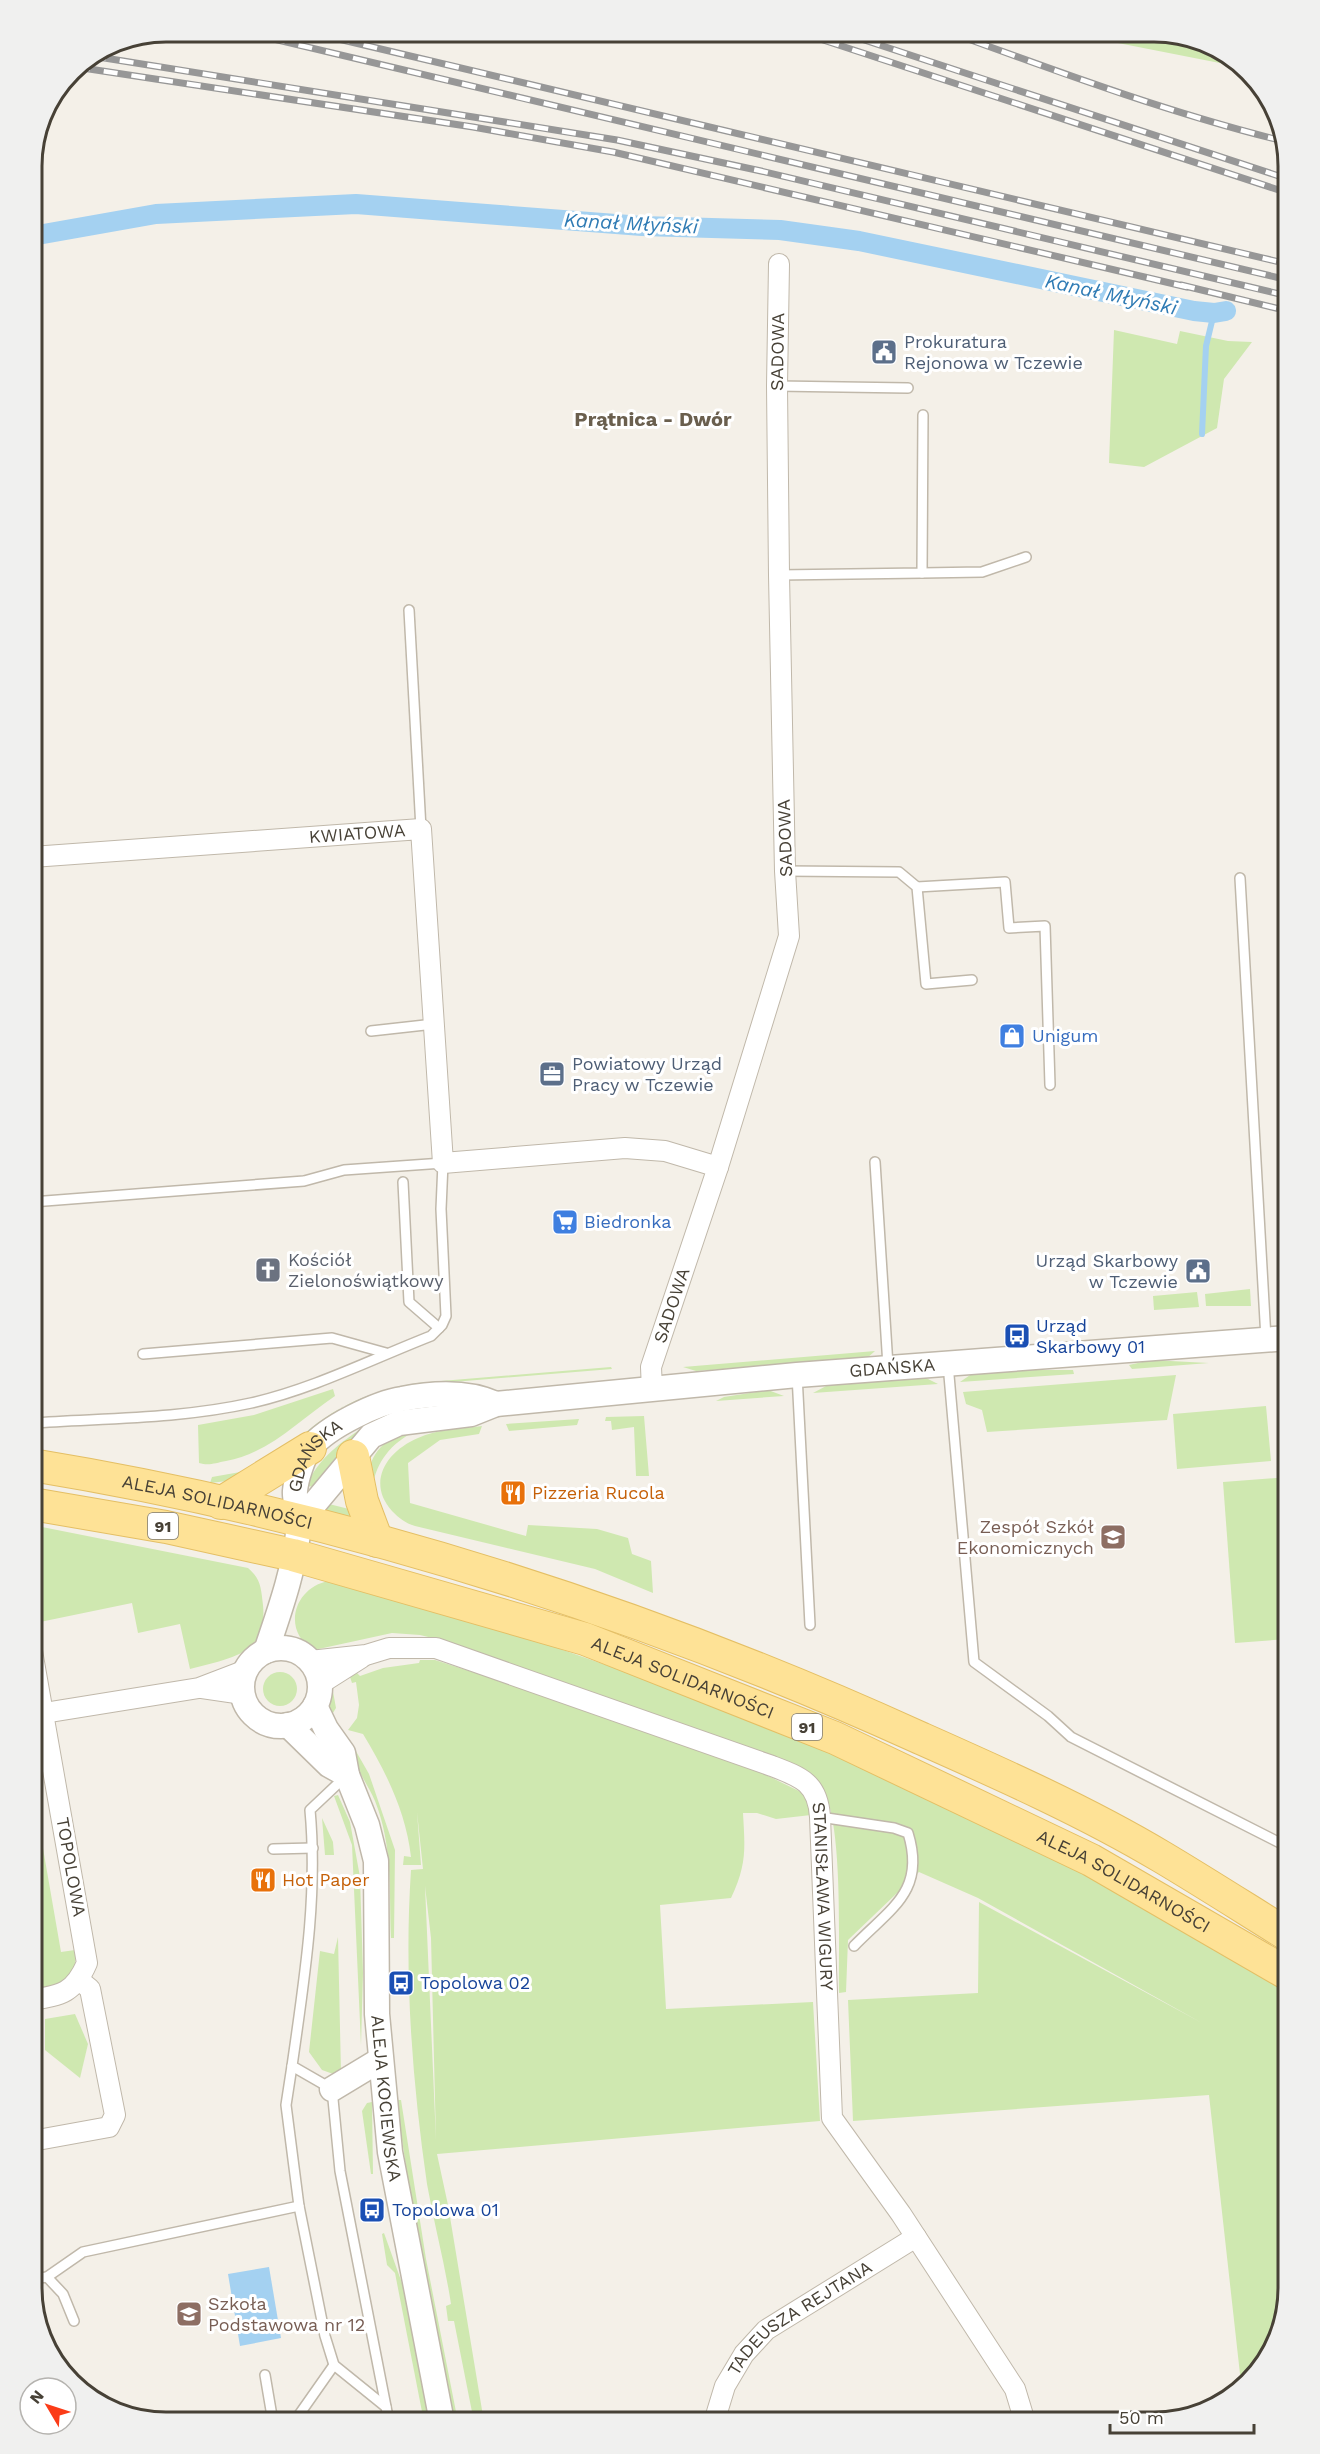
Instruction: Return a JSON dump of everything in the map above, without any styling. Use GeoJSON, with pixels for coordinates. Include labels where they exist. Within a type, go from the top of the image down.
{"type":"FeatureCollection","features":[{"type":"Feature","properties":{"kind":"main road"},"geometry":{"type":"LineString","coordinates":[[221,1503],[310,1448]]}},
{"type":"Feature","properties":{"kind":"main road"},"geometry":{"type":"LineString","coordinates":[[353,1456],[362,1501],[377,1541]]}},
{"type":"Feature","properties":{"kind":"main road","name":"ALEJA SOLIDARNOŚCI"},"geometry":{"type":"LineString","coordinates":[[42,1467],[99,1476],[221,1503],[377,1541],[566,1598],[724,1655],[862,1712],[995,1772],[1159,1855],[1278,1929]]}},
{"type":"Feature","properties":{"kind":"main road","name":"ALEJA SOLIDARNOŚCI"},"geometry":{"type":"LineString","coordinates":[[42,1506],[166,1527],[293,1555],[585,1639],[835,1738],[1091,1860],[1278,1968]]}},
{"type":"Feature","properties":{"kind":"street","name":"SADOWA"},"geometry":{"type":"LineString","coordinates":[[652,1390],[651,1367],[718,1167],[789,936],[785,871],[779,575],[777,386],[779,264]]}},
{"type":"Feature","properties":{"kind":"street","name":"KWIATOWA"},"geometry":{"type":"LineString","coordinates":[[42,856],[421,829],[443,1163]]}},
{"type":"Feature","properties":{"kind":"street"},"geometry":{"type":"LineString","coordinates":[[443,1163],[625,1148],[665,1151],[718,1167]]}},
{"type":"Feature","properties":{"kind":"street","name":"GDAŃSKA"},"geometry":{"type":"LineString","coordinates":[[300,1521],[371,1436],[399,1423],[471,1414],[496,1404],[796,1375],[1277,1339]]}},
{"type":"Feature","properties":{"kind":"street","name":"GDAŃSKA"},"geometry":{"type":"LineString","coordinates":[[300,1521],[295,1492],[310,1448],[350,1418],[389,1401],[423,1395],[481,1397],[496,1404]]}},
{"type":"Feature","properties":{"kind":"street"},"geometry":{"type":"LineString","coordinates":[[266,1651],[281,1608],[300,1521]]}},
{"type":"Feature","properties":{"kind":"street"},"geometry":{"type":"LineString","coordinates":[[281,1608],[302,1655],[317,1695],[308,1715],[288,1725],[264,1722],[247,1706],[243,1694],[246,1670],[254,1658],[266,1651],[279,1648],[302,1655]]}},
{"type":"Feature","properties":{"kind":"street","name":"STANISŁAWA WIGURY"},"geometry":{"type":"LineString","coordinates":[[302,1655],[366,1655],[389,1648],[436,1648],[750,1758],[799,1776],[810,1785],[817,1795],[820,1817],[832,2118],[916,2237],[1015,2389],[1022,2412]]}},
{"type":"Feature","properties":{"kind":"street","name":"STANISŁAWA WIGURY"},"geometry":{"type":"LineString","coordinates":[[317,1695],[366,1655]]}},
{"type":"Feature","properties":{"kind":"street"},"geometry":{"type":"LineString","coordinates":[[42,1717],[199,1688],[246,1670]]}},
{"type":"Feature","properties":{"kind":"street"},"geometry":{"type":"LineString","coordinates":[[199,1688],[243,1694]]}},
{"type":"Feature","properties":{"kind":"street","name":"ALEJA KOCIEWSKA"},"geometry":{"type":"LineString","coordinates":[[317,1695],[326,1729],[343,1753],[347,1776],[368,1825],[376,1861],[375,1964],[380,2060],[390,2152],[440,2412]]}},
{"type":"Feature","properties":{"kind":"street"},"geometry":{"type":"LineString","coordinates":[[288,1725],[329,1765],[347,1776]]}},
{"type":"Feature","properties":{"kind":"street","name":"TOPOLOWA"},"geometry":{"type":"LineString","coordinates":[[42,1727],[87,1963],[79,1980]]}},
{"type":"Feature","properties":{"kind":"street"},"geometry":{"type":"LineString","coordinates":[[42,1998],[63,1994],[79,1980],[90,1989],[115,2115],[109,2127],[42,2139]]}},
{"type":"Feature","properties":{"kind":"street"},"geometry":{"type":"LineString","coordinates":[[332,2089],[380,2060]]}},
{"type":"Feature","properties":{"kind":"street","name":"TADEUSZA REJTANA"},"geometry":{"type":"LineString","coordinates":[[717,2412],[725,2386],[744,2354],[766,2330],[916,2237]]}},
{"type":"Feature","properties":{"kind":"lane"},"geometry":{"type":"LineString","coordinates":[[777,386],[908,388]]}},
{"type":"Feature","properties":{"kind":"lane"},"geometry":{"type":"LineString","coordinates":[[922,573],[923,415]]}},
{"type":"Feature","properties":{"kind":"lane"},"geometry":{"type":"LineString","coordinates":[[779,575],[982,572],[1026,557]]}},
{"type":"Feature","properties":{"kind":"lane"},"geometry":{"type":"LineString","coordinates":[[409,610],[421,829]]}},
{"type":"Feature","properties":{"kind":"lane"},"geometry":{"type":"LineString","coordinates":[[785,871],[898,872],[917,887],[1005,882],[1009,928],[1045,926],[1050,1085]]}},
{"type":"Feature","properties":{"kind":"lane"},"geometry":{"type":"LineString","coordinates":[[1240,878],[1277,1339]]}},
{"type":"Feature","properties":{"kind":"lane"},"geometry":{"type":"LineString","coordinates":[[917,887],[926,984],[972,980]]}},
{"type":"Feature","properties":{"kind":"lane"},"geometry":{"type":"LineString","coordinates":[[371,1031],[434,1024]]}},
{"type":"Feature","properties":{"kind":"lane"},"geometry":{"type":"LineString","coordinates":[[874,1162],[888,1368]]}},
{"type":"Feature","properties":{"kind":"lane"},"geometry":{"type":"LineString","coordinates":[[42,1201],[304,1181],[344,1170],[443,1163]]}},
{"type":"Feature","properties":{"kind":"lane","name":"KWIATOWA"},"geometry":{"type":"LineString","coordinates":[[439,1328],[446,1316],[441,1209],[443,1163]]}},
{"type":"Feature","properties":{"kind":"lane"},"geometry":{"type":"LineString","coordinates":[[42,1422],[192,1414],[242,1404],[295,1390],[431,1335],[439,1328],[409,1302],[403,1182]]}},
{"type":"Feature","properties":{"kind":"lane"},"geometry":{"type":"LineString","coordinates":[[144,1354],[332,1338],[386,1353]]}},
{"type":"Feature","properties":{"kind":"lane"},"geometry":{"type":"LineString","coordinates":[[948,1364],[974,1662],[1048,1716],[1071,1737],[1278,1842]]}},
{"type":"Feature","properties":{"kind":"lane"},"geometry":{"type":"LineString","coordinates":[[796,1375],[810,1625]]}},
{"type":"Feature","properties":{"kind":"lane"},"geometry":{"type":"LineString","coordinates":[[347,1776],[334,1784],[310,1810],[314,1848],[312,1912],[286,2105],[299,2206],[325,2336],[334,2365],[386,2407]]}},
{"type":"Feature","properties":{"kind":"lane"},"geometry":{"type":"LineString","coordinates":[[820,1817],[894,1828],[908,1833],[913,1850],[914,1873],[908,1890],[854,1946]]}},
{"type":"Feature","properties":{"kind":"lane"},"geometry":{"type":"LineString","coordinates":[[273,1849],[314,1848]]}},
{"type":"Feature","properties":{"kind":"lane"},"geometry":{"type":"LineString","coordinates":[[292,2066],[332,2089],[340,2171],[387,2412]]}},
{"type":"Feature","properties":{"kind":"lane"},"geometry":{"type":"LineString","coordinates":[[42,2278],[47,2277],[83,2252],[299,2206]]}},
{"type":"Feature","properties":{"kind":"lane"},"geometry":{"type":"LineString","coordinates":[[47,2277],[63,2294],[74,2321]]}},
{"type":"Feature","properties":{"kind":"lane"},"geometry":{"type":"LineString","coordinates":[[301,2412],[334,2365]]}},
{"type":"Feature","properties":{"kind":"lane"},"geometry":{"type":"LineString","coordinates":[[265,2375],[271,2412]]}},
{"type":"Feature","properties":{"kind":"green space"},"geometry":{"type":"Polygon","coordinates":[[[1113,42],[1179,44],[1209,55],[1224,64],[1113,42]]]}},
{"type":"Feature","properties":{"kind":"green space"},"geometry":{"type":"Polygon","coordinates":[[[1114,330],[1177,344],[1180,331],[1228,341],[1252,342],[1224,379],[1217,428],[1144,467],[1109,463],[1114,330]]]}},
{"type":"Feature","properties":{"kind":"green space"},"geometry":{"type":"Polygon","coordinates":[[[1250,1289],[1251,1306],[1206,1306],[1205,1294],[1250,1289]]]}},
{"type":"Feature","properties":{"kind":"green space"},"geometry":{"type":"Polygon","coordinates":[[[1197,1292],[1199,1307],[1154,1310],[1153,1296],[1197,1292]]]}},
{"type":"Feature","properties":{"kind":"green space"},"geometry":{"type":"Polygon","coordinates":[[[875,1351],[866,1359],[696,1371],[683,1367],[875,1351]]]}},
{"type":"Feature","properties":{"kind":"green space"},"geometry":{"type":"Polygon","coordinates":[[[1151,1360],[1209,1363],[1132,1369],[1129,1365],[1151,1360]]]}},
{"type":"Feature","properties":{"kind":"green space"},"geometry":{"type":"Polygon","coordinates":[[[611,1367],[612,1369],[417,1385],[344,1406],[381,1391],[417,1383],[611,1367]]]}},
{"type":"Feature","properties":{"kind":"green space"},"geometry":{"type":"Polygon","coordinates":[[[1073,1370],[1074,1374],[960,1382],[973,1373],[1073,1370]]]}},
{"type":"Feature","properties":{"kind":"green space"},"geometry":{"type":"Polygon","coordinates":[[[1176,1375],[1167,1420],[987,1432],[982,1410],[966,1404],[963,1392],[1176,1375]]]}},
{"type":"Feature","properties":{"kind":"green space"},"geometry":{"type":"Polygon","coordinates":[[[924,1377],[938,1384],[813,1393],[828,1385],[924,1377]]]}},
{"type":"Feature","properties":{"kind":"green space"},"geometry":{"type":"Polygon","coordinates":[[[333,1389],[335,1396],[257,1451],[212,1464],[199,1463],[198,1425],[254,1415],[333,1389]]]}},
{"type":"Feature","properties":{"kind":"green space"},"geometry":{"type":"Polygon","coordinates":[[[768,1390],[784,1396],[716,1401],[724,1397],[768,1390]]]}},
{"type":"Feature","properties":{"kind":"green space"},"geometry":{"type":"Polygon","coordinates":[[[1266,1406],[1271,1461],[1177,1469],[1173,1414],[1266,1406]]]}},
{"type":"Feature","properties":{"kind":"green space"},"geometry":{"type":"Polygon","coordinates":[[[339,1409],[289,1448],[317,1423],[339,1409]]]}},
{"type":"Feature","properties":{"kind":"green space"},"geometry":{"type":"Polygon","coordinates":[[[644,1416],[649,1476],[636,1476],[634,1427],[612,1430],[611,1421],[605,1421],[606,1417],[644,1416]]]}},
{"type":"Feature","properties":{"kind":"green space"},"geometry":{"type":"Polygon","coordinates":[[[579,1419],[577,1425],[509,1431],[506,1424],[579,1419]]]}},
{"type":"Feature","properties":{"kind":"green space"},"geometry":{"type":"Polygon","coordinates":[[[482,1426],[479,1434],[440,1440],[408,1463],[410,1503],[526,1536],[528,1525],[597,1529],[628,1538],[632,1554],[651,1561],[653,1593],[595,1569],[415,1526],[402,1520],[392,1511],[384,1500],[381,1479],[389,1459],[397,1451],[418,1438],[433,1433],[482,1426]]]}},
{"type":"Feature","properties":{"kind":"green space"},"geometry":{"type":"Polygon","coordinates":[[[359,1430],[316,1487],[306,1486],[328,1454],[359,1430]]]}},
{"type":"Feature","properties":{"kind":"green space"},"geometry":{"type":"Polygon","coordinates":[[[403,1431],[415,1431],[399,1441],[386,1454],[377,1469],[372,1488],[370,1469],[372,1461],[387,1441],[403,1431]]]}},
{"type":"Feature","properties":{"kind":"green space"},"geometry":{"type":"Polygon","coordinates":[[[246,1471],[227,1481],[210,1483],[212,1477],[246,1471]]]}},
{"type":"Feature","properties":{"kind":"green space"},"geometry":{"type":"Polygon","coordinates":[[[1278,1478],[1278,1640],[1235,1643],[1223,1482],[1278,1478]]]}},
{"type":"Feature","properties":{"kind":"green space"},"geometry":{"type":"Polygon","coordinates":[[[329,1504],[353,1510],[358,1520],[325,1511],[329,1504]]]}},
{"type":"Feature","properties":{"kind":"green space"},"geometry":{"type":"Polygon","coordinates":[[[42,1527],[248,1568],[260,1584],[263,1622],[259,1635],[243,1652],[218,1662],[190,1669],[180,1624],[138,1633],[132,1603],[42,1622],[42,1527]]]}},
{"type":"Feature","properties":{"kind":"green space"},"geometry":{"type":"Polygon","coordinates":[[[329,1581],[506,1630],[663,1685],[819,1747],[1077,1869],[1278,1986],[1277,2305],[1265,2343],[1242,2376],[1240,2377],[1209,2095],[853,2121],[848,2000],[978,1993],[979,1902],[1202,2023],[978,1898],[919,1872],[848,1940],[846,1992],[839,1993],[838,1886],[834,1828],[829,1804],[822,1787],[802,1768],[453,1643],[420,1635],[392,1633],[314,1650],[304,1642],[295,1621],[300,1600],[317,1585],[329,1581]]]}},
{"type":"Feature","properties":{"kind":"green space"},"geometry":{"type":"Polygon","coordinates":[[[420,1660],[435,1660],[485,1676],[756,1770],[807,1795],[811,1815],[776,1819],[757,1813],[743,1813],[744,1856],[731,1898],[660,1905],[666,2009],[813,2002],[820,2121],[437,2154],[448,2205],[482,2412],[472,2412],[454,2321],[448,2321],[446,2306],[451,2304],[427,2184],[417,2106],[408,1948],[411,1870],[423,1869],[417,1812],[421,1865],[403,1865],[404,1856],[411,1857],[405,1824],[394,1793],[363,1734],[348,1730],[357,1718],[359,1705],[356,1682],[352,1683],[350,1677],[357,1673],[360,1676],[383,1668],[419,1663],[420,1660]],[[425,1886],[436,2140],[431,1938],[425,1886]]]}},
{"type":"Feature","properties":{"kind":"green space"},"geometry":{"type":"Polygon","coordinates":[[[280,1672],[292,1677],[297,1689],[292,1701],[280,1706],[268,1701],[263,1689],[268,1677],[280,1672]]]}},
{"type":"Feature","properties":{"kind":"green space"},"geometry":{"type":"Polygon","coordinates":[[[332,1686],[336,1708],[328,1721],[324,1700],[332,1686]]]}},
{"type":"Feature","properties":{"kind":"green space"},"geometry":{"type":"Polygon","coordinates":[[[353,1746],[369,1774],[395,1850],[394,1938],[391,1938],[389,1869],[385,1835],[375,1801],[355,1759],[353,1746]]]}},
{"type":"Feature","properties":{"kind":"green space"},"geometry":{"type":"Polygon","coordinates":[[[338,1795],[350,1822],[360,1877],[363,1973],[361,2045],[352,1845],[334,1796],[338,1795]]]}},
{"type":"Feature","properties":{"kind":"green space"},"geometry":{"type":"Polygon","coordinates":[[[322,1818],[333,1842],[334,1855],[325,1855],[322,1818]]]}},
{"type":"Feature","properties":{"kind":"green space"},"geometry":{"type":"Polygon","coordinates":[[[42,1843],[61,1952],[75,1950],[75,1960],[69,1975],[42,1990],[42,1843]]]}},
{"type":"Feature","properties":{"kind":"green space"},"geometry":{"type":"Polygon","coordinates":[[[338,1937],[341,2073],[336,2075],[322,2070],[309,2052],[320,1951],[334,1954],[338,1937]]]}},
{"type":"Feature","properties":{"kind":"green space"},"geometry":{"type":"Polygon","coordinates":[[[75,2014],[88,2044],[80,2078],[45,2050],[45,2019],[75,2014]]]}},
{"type":"Feature","properties":{"kind":"green space"},"geometry":{"type":"Polygon","coordinates":[[[396,2100],[401,2100],[426,2259],[456,2412],[452,2412],[412,2206],[396,2100]]]}},
{"type":"Feature","properties":{"kind":"green space"},"geometry":{"type":"Polygon","coordinates":[[[372,2102],[373,2174],[371,2174],[362,2111],[367,2103],[372,2102]]]}},
{"type":"Feature","properties":{"kind":"green space"},"geometry":{"type":"Polygon","coordinates":[[[384,2233],[403,2286],[428,2412],[422,2412],[395,2273],[387,2265],[382,2234],[384,2233]]]}},
{"type":"Feature","properties":{"kind":"water"},"geometry":{"type":"Polygon","coordinates":[[[269,2267],[281,2338],[240,2346],[228,2274],[269,2267]]]}},
{"type":"Feature","properties":{"kind":"waterway","name":"Kanał Młyński"},"geometry":{"type":"LineString","coordinates":[[42,234],[156,214],[356,204],[642,226],[780,230],[859,241],[1194,311],[1214,313],[1226,311]]}},
{"type":"Feature","properties":{"kind":"waterway"},"geometry":{"type":"LineString","coordinates":[[1202,434],[1206,346],[1214,313]]}},
{"type":"Feature","properties":{"kind":"railway"},"geometry":{"type":"LineString","coordinates":[[286,42],[1278,278]]}},
{"type":"Feature","properties":{"kind":"railway"},"geometry":{"type":"LineString","coordinates":[[351,42],[1278,262]]}},
{"type":"Feature","properties":{"kind":"railway"},"geometry":{"type":"LineString","coordinates":[[829,42],[1278,190]]}},
{"type":"Feature","properties":{"kind":"railway"},"geometry":{"type":"LineString","coordinates":[[870,42],[1278,176]]}},
{"type":"Feature","properties":{"kind":"railway"},"geometry":{"type":"LineString","coordinates":[[977,42],[1156,105],[1275,139]]}},
{"type":"Feature","properties":{"kind":"railway"},"geometry":{"type":"LineString","coordinates":[[105,58],[617,140],[761,171],[1278,294]]}},
{"type":"Feature","properties":{"kind":"railway"},"geometry":{"type":"LineString","coordinates":[[89,69],[473,127],[613,152],[1187,287]]}},
{"type":"Feature","properties":{"kind":"railway"},"geometry":{"type":"LineString","coordinates":[[1181,285],[1278,309]]}},
{"type":"Feature","properties":{"kind":"place","name":"Prokuratura Rejonowa w Tczewie"},"geometry":{"type":"Point","coordinates":[884,352]}},
{"type":"Feature","properties":{"kind":"place","name":"Unigum"},"geometry":{"type":"Point","coordinates":[1012,1036]}},
{"type":"Feature","properties":{"kind":"place","name":"Powiatowy Urząd Pracy w Tczewie"},"geometry":{"type":"Point","coordinates":[552,1074]}},
{"type":"Feature","properties":{"kind":"place","name":"Biedronka"},"geometry":{"type":"Point","coordinates":[565,1222]}},
{"type":"Feature","properties":{"kind":"place","name":"Kościół Zielonoświątkowy"},"geometry":{"type":"Point","coordinates":[268,1270]}},
{"type":"Feature","properties":{"kind":"place","name":"Urząd Skarbowy w Tczewie"},"geometry":{"type":"Point","coordinates":[1198,1271]}},
{"type":"Feature","properties":{"kind":"place","name":"Urząd Skarbowy 01"},"geometry":{"type":"Point","coordinates":[1017,1336]}},
{"type":"Feature","properties":{"kind":"place","name":"Pizzeria Rucola"},"geometry":{"type":"Point","coordinates":[513,1493]}},
{"type":"Feature","properties":{"kind":"place","name":"Zespół Szkół Ekonomicznych"},"geometry":{"type":"Point","coordinates":[1113,1537]}},
{"type":"Feature","properties":{"kind":"place","name":"Hot Paper"},"geometry":{"type":"Point","coordinates":[263,1880]}},
{"type":"Feature","properties":{"kind":"place","name":"Topolowa 02"},"geometry":{"type":"Point","coordinates":[401,1983]}},
{"type":"Feature","properties":{"kind":"place","name":"Topolowa 01"},"geometry":{"type":"Point","coordinates":[372,2210]}},
{"type":"Feature","properties":{"kind":"place","name":"Szkoła Podstawowa nr 12"},"geometry":{"type":"Point","coordinates":[189,2314]}},
{"type":"Feature","properties":{"kind":"district","name":"Prątnica - Dwór"},"geometry":{"type":"Point","coordinates":[653,419]}}]}
